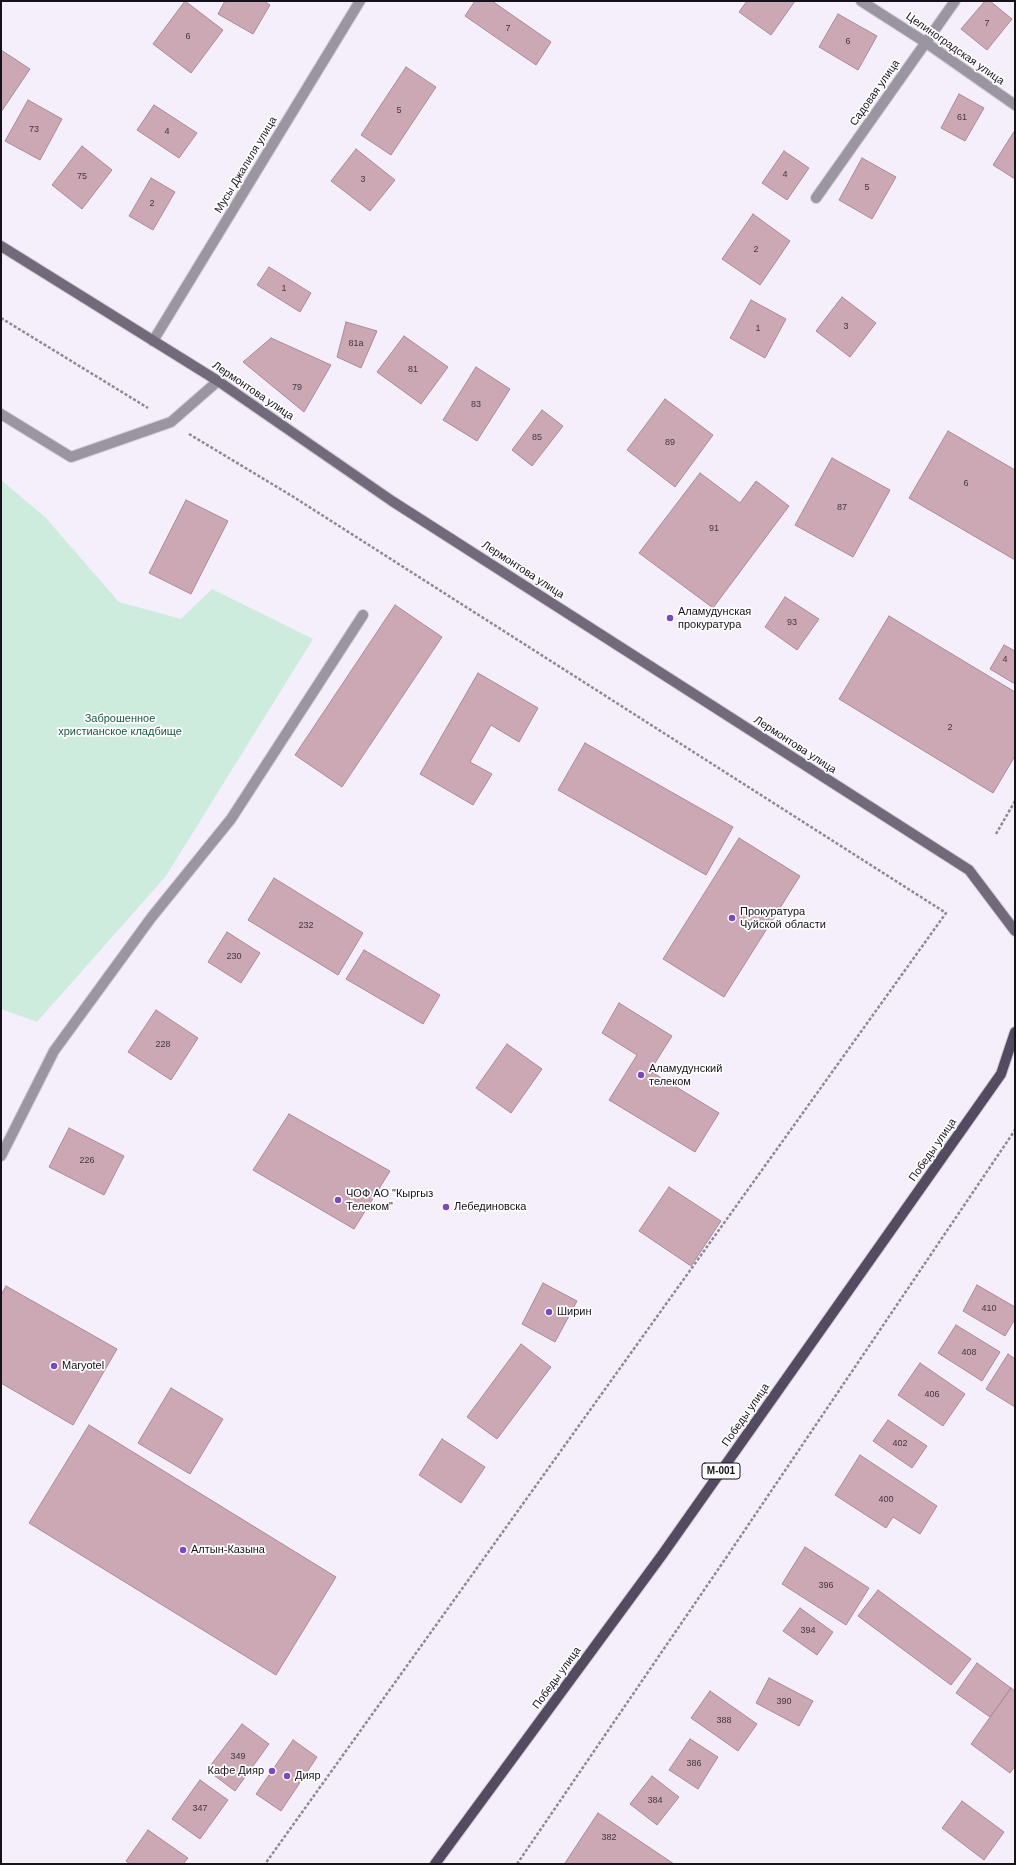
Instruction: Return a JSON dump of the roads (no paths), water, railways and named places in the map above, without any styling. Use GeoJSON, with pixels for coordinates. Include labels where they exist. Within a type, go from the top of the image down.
{"type":"FeatureCollection","features":[{"type":"Feature","properties":{"kind":"main road","name":"Лермонтова улица"},"geometry":{"type":"LineString","coordinates":[[1,246],[218,381],[392,501],[969,870],[1015,931]]}},
{"type":"Feature","properties":{"kind":"main road","name":"Победы улица"},"geometry":{"type":"LineString","coordinates":[[435,1864],[662,1555],[1001,1074],[1015,1032]]}},
{"type":"Feature","properties":{"kind":"street","name":"Мусы Джалиля улица"},"geometry":{"type":"LineString","coordinates":[[153,340],[360,1]]}},
{"type":"Feature","properties":{"kind":"street","name":"Целиноградская улица"},"geometry":{"type":"LineString","coordinates":[[861,1],[925,42],[1015,105]]}},
{"type":"Feature","properties":{"kind":"street","name":"Садовая улица"},"geometry":{"type":"LineString","coordinates":[[816,198],[955,1]]}},
{"type":"Feature","properties":{"kind":"street"},"geometry":{"type":"LineString","coordinates":[[1,414],[71,457],[171,422],[218,381]]}},
{"type":"Feature","properties":{"kind":"street"},"geometry":{"type":"LineString","coordinates":[[1,1156],[54,1051],[151,918],[232,819],[363,615]]}},
{"type":"Feature","properties":{"kind":"place","name":"Аламудунская прокуратура"},"geometry":{"type":"Point","coordinates":[670,618]}},
{"type":"Feature","properties":{"kind":"place","name":"Прокуратура Чуйской области"},"geometry":{"type":"Point","coordinates":[732,918]}},
{"type":"Feature","properties":{"kind":"place","name":"Аламудунский телеком"},"geometry":{"type":"Point","coordinates":[641,1075]}},
{"type":"Feature","properties":{"kind":"place","name":"ЧОФ АО \"Кыргыз Телеком\""},"geometry":{"type":"Point","coordinates":[338,1200]}},
{"type":"Feature","properties":{"kind":"place","name":"Лебединовска"},"geometry":{"type":"Point","coordinates":[446,1207]}},
{"type":"Feature","properties":{"kind":"place","name":"Ширин"},"geometry":{"type":"Point","coordinates":[549,1312]}},
{"type":"Feature","properties":{"kind":"place","name":"Maryotel"},"geometry":{"type":"Point","coordinates":[54,1366]}},
{"type":"Feature","properties":{"kind":"place","name":"Алтын-Казына"},"geometry":{"type":"Point","coordinates":[183,1550]}},
{"type":"Feature","properties":{"kind":"place","name":"Кафе Дияр"},"geometry":{"type":"Point","coordinates":[272,1771]}},
{"type":"Feature","properties":{"kind":"place","name":"Дияр"},"geometry":{"type":"Point","coordinates":[287,1776]}},
{"type":"Feature","properties":{"kind":"park label","name":"Заброшенное христианское кладбище"},"geometry":{"type":"Point","coordinates":[120,725]}}]}
